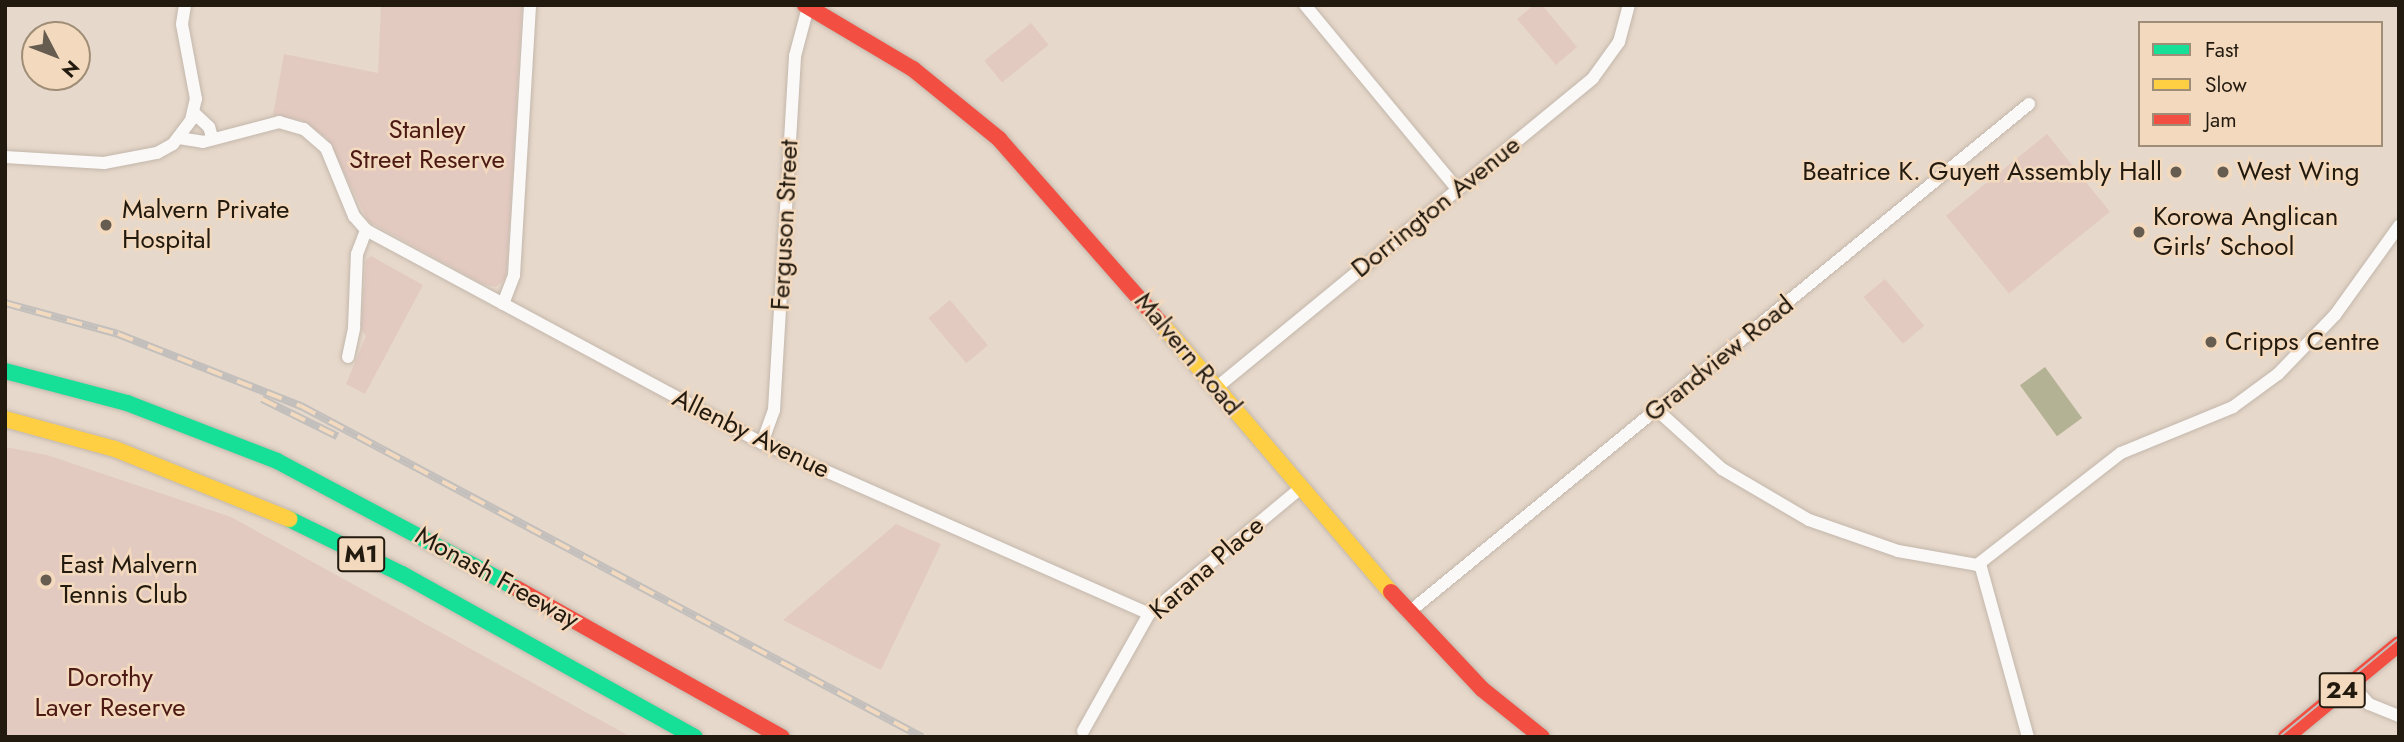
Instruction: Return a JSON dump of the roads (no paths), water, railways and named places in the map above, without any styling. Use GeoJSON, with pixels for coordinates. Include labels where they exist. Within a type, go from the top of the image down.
{"type":"FeatureCollection","features":[{"type":"Feature","properties":{"kind":"main road","name":"Malvern Road"},"geometry":{"type":"LineString","coordinates":[[807,6],[912,69],[999,139],[1408,613],[1482,689],[1542,737]]}},
{"type":"Feature","properties":{"kind":"main road","name":"Monash Freeway"},"geometry":{"type":"LineString","coordinates":[[5,371],[127,403],[277,461],[418,534],[782,737]]}},
{"type":"Feature","properties":{"kind":"main road","name":"Monash Freeway"},"geometry":{"type":"LineString","coordinates":[[5,419],[116,449],[250,500],[401,574],[695,737]]}},
{"type":"Feature","properties":{"kind":"main road","name":"24"},"geometry":{"type":"LineString","coordinates":[[2286,737],[2399,644]]}},
{"type":"Feature","properties":{"kind":"street"},"geometry":{"type":"LineString","coordinates":[[5,156],[104,163],[157,153],[179,138],[194,113],[195,83],[182,24],[185,5]]}},
{"type":"Feature","properties":{"kind":"street"},"geometry":{"type":"LineString","coordinates":[[503,304],[514,275],[530,5]]}},
{"type":"Feature","properties":{"kind":"street"},"geometry":{"type":"LineString","coordinates":[[1305,5],[1457,190]]}},
{"type":"Feature","properties":{"kind":"street","name":"Dorrington Avenue"},"geometry":{"type":"LineString","coordinates":[[1216,388],[1605,65],[1619,41],[1629,5]]}},
{"type":"Feature","properties":{"kind":"street","name":"Ferguson Street"},"geometry":{"type":"LineString","coordinates":[[762,443],[774,410],[795,55],[807,6]]}},
{"type":"Feature","properties":{"kind":"street","name":"Grandview Road"},"geometry":{"type":"LineString","coordinates":[[1408,613],[2029,104]]}},
{"type":"Feature","properties":{"kind":"street"},"geometry":{"type":"LineString","coordinates":[[194,113],[212,136]]}},
{"type":"Feature","properties":{"kind":"street","name":"Allenby Avenue"},"geometry":{"type":"LineString","coordinates":[[179,138],[203,142],[212,136],[279,122],[304,129],[326,148],[354,216],[366,230],[762,443],[1149,614]]}},
{"type":"Feature","properties":{"kind":"street"},"geometry":{"type":"LineString","coordinates":[[1657,410],[1722,469],[1810,520],[1898,551],[1980,564],[2121,453],[2233,407],[2278,374],[2334,315],[2399,226]]}},
{"type":"Feature","properties":{"kind":"street"},"geometry":{"type":"LineString","coordinates":[[348,356],[354,328],[357,254],[366,230]]}},
{"type":"Feature","properties":{"kind":"street","name":"Karana Place"},"geometry":{"type":"LineString","coordinates":[[1083,732],[1149,614],[1301,488]]}},
{"type":"Feature","properties":{"kind":"street"},"geometry":{"type":"LineString","coordinates":[[1980,564],[2028,737]]}},
{"type":"Feature","properties":{"kind":"street"},"geometry":{"type":"LineString","coordinates":[[2351,684],[2369,704],[2399,716]]}},
{"type":"Feature","properties":{"kind":"tram line"},"geometry":{"type":"LineString","coordinates":[[2279,737],[2399,638]]}},
{"type":"Feature","properties":{"kind":"railway"},"geometry":{"type":"LineString","coordinates":[[5,303],[118,334],[301,406],[922,737]]}},
{"type":"Feature","properties":{"kind":"railway"},"geometry":{"type":"LineString","coordinates":[[262,399],[337,436]]}},
{"type":"Feature","properties":{"kind":"place","name":"Beatrice K. Guyett Assembly Hall"},"geometry":{"type":"Point","coordinates":[2176,172]}},
{"type":"Feature","properties":{"kind":"place","name":"West Wing"},"geometry":{"type":"Point","coordinates":[2223,172]}},
{"type":"Feature","properties":{"kind":"place","name":"Malvern Private Hospital"},"geometry":{"type":"Point","coordinates":[106,225]}},
{"type":"Feature","properties":{"kind":"place","name":"Korowa Anglican Girls' School"},"geometry":{"type":"Point","coordinates":[2139,232]}},
{"type":"Feature","properties":{"kind":"place","name":"Cripps Centre"},"geometry":{"type":"Point","coordinates":[2211,342]}},
{"type":"Feature","properties":{"kind":"place","name":"East Malvern Tennis Club"},"geometry":{"type":"Point","coordinates":[46,580]}},
{"type":"Feature","properties":{"kind":"park label","name":"Stanley Street Reserve"},"geometry":{"type":"Point","coordinates":[427,145]}},
{"type":"Feature","properties":{"kind":"park label","name":"Dorothy Laver Reserve"},"geometry":{"type":"Point","coordinates":[110,693]}}]}
